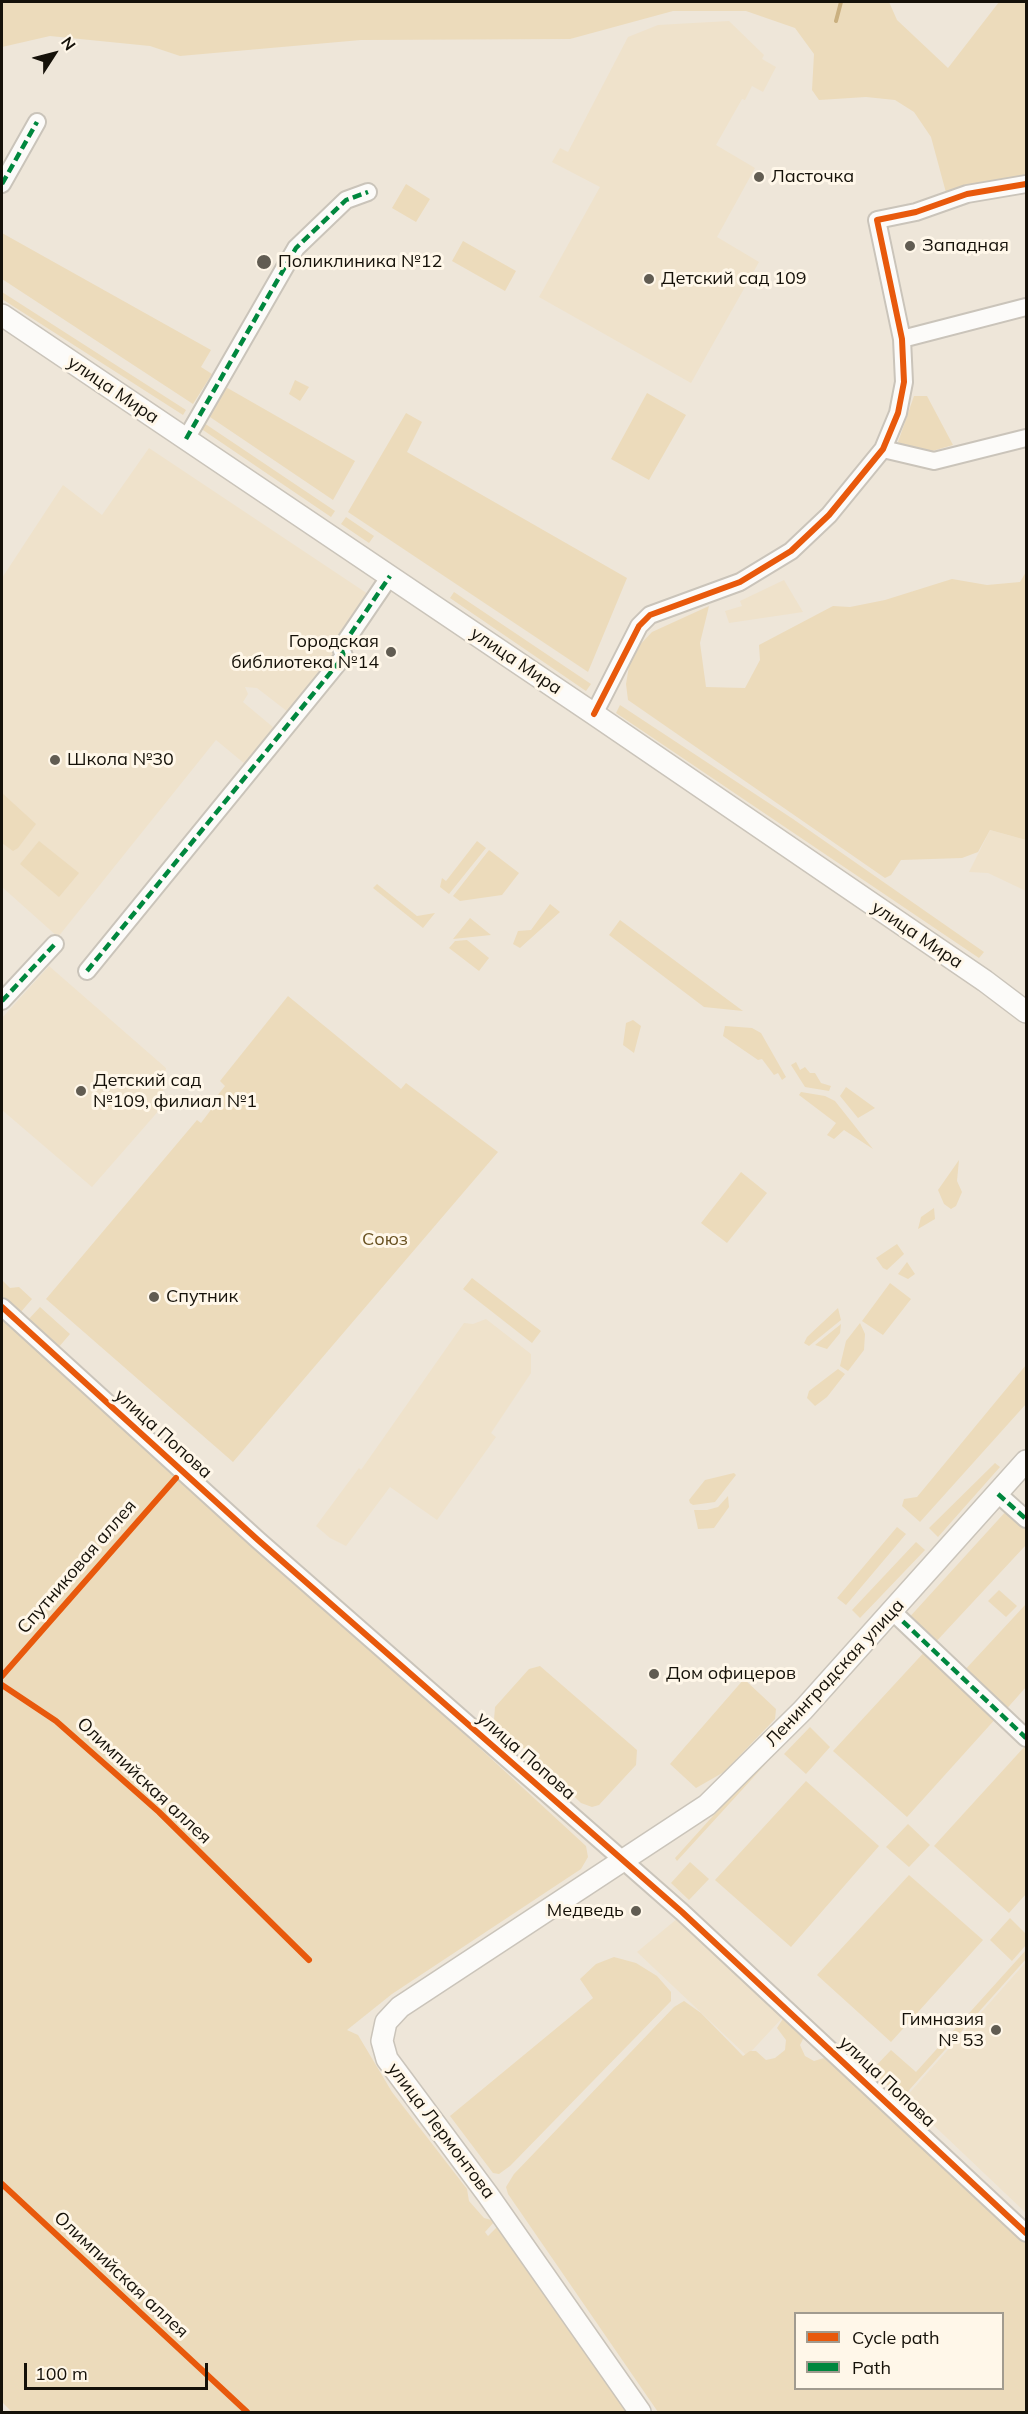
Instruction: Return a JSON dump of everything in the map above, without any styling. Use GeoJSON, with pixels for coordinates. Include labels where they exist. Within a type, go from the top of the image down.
{"type":"FeatureCollection","features":[{"type":"Feature","properties":{"kind":"main road","name":"улица Мира"},"geometry":{"type":"LineString","coordinates":[[2,315],[594,714],[985,981],[1026,1012]]}},
{"type":"Feature","properties":{"kind":"main road","name":"Ленинградская улица"},"geometry":{"type":"LineString","coordinates":[[624,1862],[707,1805],[731,1784],[893,1611],[1026,1461]]}},
{"type":"Feature","properties":{"kind":"main road","name":"улица Лермонтова"},"geometry":{"type":"LineString","coordinates":[[624,1862],[400,2007],[386,2022],[382,2041],[387,2059],[403,2084],[488,2195],[640,2412]]}},
{"type":"Feature","properties":{"kind":"street"},"geometry":{"type":"LineString","coordinates":[[2,184],[37,122]]}},
{"type":"Feature","properties":{"kind":"street"},"geometry":{"type":"LineString","coordinates":[[594,714],[639,626],[650,615],[740,582],[791,551],[829,515],[884,449],[898,413],[904,382],[902,339],[877,220],[916,212],[967,194],[1026,184]]}},
{"type":"Feature","properties":{"kind":"street"},"geometry":{"type":"LineString","coordinates":[[186,439],[296,248],[346,200],[368,192]]}},
{"type":"Feature","properties":{"kind":"street"},"geometry":{"type":"LineString","coordinates":[[902,339],[1026,307]]}},
{"type":"Feature","properties":{"kind":"street"},"geometry":{"type":"LineString","coordinates":[[884,449],[934,461],[1026,438]]}},
{"type":"Feature","properties":{"kind":"street"},"geometry":{"type":"LineString","coordinates":[[87,971],[344,656],[341,648],[390,576]]}},
{"type":"Feature","properties":{"kind":"street"},"geometry":{"type":"LineString","coordinates":[[2,1001],[55,944]]}},
{"type":"Feature","properties":{"kind":"street","name":"улица Попова"},"geometry":{"type":"LineString","coordinates":[[2,1307],[215,1501],[624,1862],[862,2079],[1026,2233]]}},
{"type":"Feature","properties":{"kind":"street"},"geometry":{"type":"LineString","coordinates":[[998,1494],[1026,1520]]}},
{"type":"Feature","properties":{"kind":"street"},"geometry":{"type":"LineString","coordinates":[[893,1611],[1026,1738]]}},
{"type":"Feature","properties":{"kind":"shaded area"},"geometry":{"type":"Polygon","coordinates":[[[729,21],[764,55],[762,59],[776,67],[763,92],[752,86],[745,100],[742,99],[716,145],[755,168],[717,237],[759,262],[691,383],[539,297],[600,187],[552,162],[560,148],[568,152],[628,37],[658,25],[729,21]]]}},
{"type":"Feature","properties":{"kind":"shaded area"},"geometry":{"type":"Polygon","coordinates":[[[149,448],[371,596],[337,656],[288,712],[257,688],[245,687],[248,694],[243,702],[274,728],[245,764],[216,740],[58,937],[2,887],[2,578],[63,485],[102,515],[149,448]]]}},
{"type":"Feature","properties":{"kind":"shaded area"},"geometry":{"type":"Polygon","coordinates":[[[784,580],[803,612],[729,623],[725,611],[742,606],[740,601],[784,580]]]}},
{"type":"Feature","properties":{"kind":"shaded area"},"geometry":{"type":"Polygon","coordinates":[[[990,830],[1026,840],[1026,891],[988,873],[969,872],[990,830]]]}},
{"type":"Feature","properties":{"kind":"shaded area"},"geometry":{"type":"Polygon","coordinates":[[[49,966],[166,1068],[161,1108],[92,1187],[2,1110],[2,1018],[49,966]]]}},
{"type":"Feature","properties":{"kind":"shaded area"},"geometry":{"type":"Polygon","coordinates":[[[486,1319],[531,1354],[531,1373],[491,1433],[496,1437],[437,1520],[390,1487],[346,1546],[330,1538],[316,1526],[359,1468],[361,1470],[464,1323],[473,1324],[486,1319]]]}},
{"type":"Feature","properties":{"kind":"shaded area"},"geometry":{"type":"Polygon","coordinates":[[[678,1918],[784,2016],[747,2056],[637,1952],[678,1918]]]}},
{"type":"Feature","properties":{"kind":"shaded area","name":"Гимназия № 53"},"geometry":{"type":"Polygon","coordinates":[[[1026,1962],[1026,2213],[905,2098],[1026,1962]]]}},
{"type":"Feature","properties":{"kind":"green space"},"geometry":{"type":"Polygon","coordinates":[[[2,2],[889,2],[897,20],[948,68],[999,2],[1026,2],[1026,181],[948,200],[931,137],[914,112],[895,100],[866,97],[819,100],[812,90],[814,54],[795,28],[746,11],[673,11],[570,39],[361,40],[180,56],[150,46],[50,36],[2,47],[2,2]]]}},
{"type":"Feature","properties":{"kind":"green space"},"geometry":{"type":"Polygon","coordinates":[[[406,184],[430,199],[416,222],[392,208],[406,184]]]}},
{"type":"Feature","properties":{"kind":"green space"},"geometry":{"type":"Polygon","coordinates":[[[2,233],[211,350],[201,367],[212,374],[193,404],[2,279],[2,233]]]}},
{"type":"Feature","properties":{"kind":"green space"},"geometry":{"type":"Polygon","coordinates":[[[463,241],[516,271],[505,291],[452,261],[463,241]]]}},
{"type":"Feature","properties":{"kind":"green space"},"geometry":{"type":"Polygon","coordinates":[[[2,292],[186,410],[183,415],[2,299],[2,292]]]}},
{"type":"Feature","properties":{"kind":"green space"},"geometry":{"type":"Polygon","coordinates":[[[295,380],[309,387],[300,401],[289,394],[295,380]]]}},
{"type":"Feature","properties":{"kind":"green space"},"geometry":{"type":"Polygon","coordinates":[[[224,386],[355,461],[333,500],[207,415],[224,386]]]}},
{"type":"Feature","properties":{"kind":"green space"},"geometry":{"type":"Polygon","coordinates":[[[647,393],[686,415],[649,480],[611,459],[647,393]]]}},
{"type":"Feature","properties":{"kind":"green space"},"geometry":{"type":"Polygon","coordinates":[[[914,396],[927,396],[953,445],[929,452],[914,453],[898,442],[914,396]]]}},
{"type":"Feature","properties":{"kind":"green space"},"geometry":{"type":"Polygon","coordinates":[[[406,413],[422,422],[407,452],[627,578],[588,672],[348,512],[406,413]]]}},
{"type":"Feature","properties":{"kind":"green space"},"geometry":{"type":"Polygon","coordinates":[[[204,423],[335,511],[331,517],[200,428],[204,423]]]}},
{"type":"Feature","properties":{"kind":"green space"},"geometry":{"type":"Polygon","coordinates":[[[346,517],[374,536],[369,543],[341,524],[346,517]]]}},
{"type":"Feature","properties":{"kind":"green space"},"geometry":{"type":"Polygon","coordinates":[[[1026,572],[1026,840],[990,830],[978,852],[962,858],[901,860],[891,875],[885,878],[628,700],[626,684],[631,654],[652,632],[709,606],[700,643],[706,687],[745,688],[760,660],[759,645],[833,606],[850,607],[885,600],[952,579],[987,585],[1020,582],[1026,572]]]}},
{"type":"Feature","properties":{"kind":"green space"},"geometry":{"type":"Polygon","coordinates":[[[454,592],[591,684],[586,691],[450,598],[454,592]]]}},
{"type":"Feature","properties":{"kind":"green space"},"geometry":{"type":"Polygon","coordinates":[[[620,705],[793,819],[984,952],[979,958],[616,713],[620,705]]]}},
{"type":"Feature","properties":{"kind":"green space"},"geometry":{"type":"Polygon","coordinates":[[[2,793],[36,824],[18,848],[13,851],[2,843],[2,793]]]}},
{"type":"Feature","properties":{"kind":"green space"},"geometry":{"type":"Polygon","coordinates":[[[39,841],[79,873],[59,897],[20,864],[39,841]]]}},
{"type":"Feature","properties":{"kind":"green space"},"geometry":{"type":"Polygon","coordinates":[[[477,841],[486,848],[449,894],[440,887],[442,878],[446,881],[477,841]]]}},
{"type":"Feature","properties":{"kind":"green space"},"geometry":{"type":"Polygon","coordinates":[[[489,850],[519,873],[502,895],[460,901],[453,896],[489,850]]]}},
{"type":"Feature","properties":{"kind":"green space"},"geometry":{"type":"Polygon","coordinates":[[[377,884],[417,916],[435,913],[423,928],[373,888],[377,884]]]}},
{"type":"Feature","properties":{"kind":"green space"},"geometry":{"type":"Polygon","coordinates":[[[550,904],[560,912],[520,948],[513,944],[518,931],[531,930],[550,904]]]}},
{"type":"Feature","properties":{"kind":"green space"},"geometry":{"type":"Polygon","coordinates":[[[470,918],[491,935],[453,939],[470,918]]]}},
{"type":"Feature","properties":{"kind":"green space"},"geometry":{"type":"Polygon","coordinates":[[[620,920],[743,1011],[704,1007],[609,935],[620,920]]]}},
{"type":"Feature","properties":{"kind":"green space"},"geometry":{"type":"Polygon","coordinates":[[[467,940],[489,958],[479,971],[449,948],[455,941],[467,940]]]}},
{"type":"Feature","properties":{"kind":"green space","name":"Спутник"},"geometry":{"type":"Polygon","coordinates":[[[288,996],[401,1089],[406,1083],[498,1152],[233,1462],[46,1299],[197,1120],[201,1123],[219,1099],[217,1096],[225,1086],[220,1081],[288,996]]]}},
{"type":"Feature","properties":{"kind":"green space"},"geometry":{"type":"Polygon","coordinates":[[[633,1020],[641,1026],[634,1053],[623,1045],[626,1023],[633,1020]]]}},
{"type":"Feature","properties":{"kind":"green space"},"geometry":{"type":"Polygon","coordinates":[[[725,1026],[752,1028],[761,1033],[786,1077],[782,1080],[778,1073],[774,1075],[762,1059],[758,1060],[723,1036],[725,1026]]]}},
{"type":"Feature","properties":{"kind":"green space"},"geometry":{"type":"Polygon","coordinates":[[[796,1062],[800,1070],[805,1067],[810,1073],[815,1073],[821,1083],[831,1086],[829,1091],[805,1087],[791,1065],[796,1062]]]}},
{"type":"Feature","properties":{"kind":"green space"},"geometry":{"type":"Polygon","coordinates":[[[846,1087],[875,1108],[858,1118],[840,1096],[846,1087]]]}},
{"type":"Feature","properties":{"kind":"green space"},"geometry":{"type":"Polygon","coordinates":[[[801,1092],[825,1096],[835,1101],[873,1149],[844,1130],[834,1139],[827,1135],[836,1123],[799,1095],[801,1092]]]}},
{"type":"Feature","properties":{"kind":"green space"},"geometry":{"type":"Polygon","coordinates":[[[959,1160],[957,1181],[962,1192],[956,1206],[951,1209],[944,1204],[938,1190],[959,1160]]]}},
{"type":"Feature","properties":{"kind":"green space"},"geometry":{"type":"Polygon","coordinates":[[[741,1172],[767,1193],[727,1243],[701,1223],[741,1172]]]}},
{"type":"Feature","properties":{"kind":"green space"},"geometry":{"type":"Polygon","coordinates":[[[934,1208],[935,1219],[918,1229],[921,1217],[934,1208]]]}},
{"type":"Feature","properties":{"kind":"green space"},"geometry":{"type":"Polygon","coordinates":[[[897,1244],[904,1254],[887,1270],[876,1258],[897,1244]]]}},
{"type":"Feature","properties":{"kind":"green space"},"geometry":{"type":"Polygon","coordinates":[[[907,1262],[915,1274],[908,1279],[898,1274],[907,1262]]]}},
{"type":"Feature","properties":{"kind":"green space"},"geometry":{"type":"Polygon","coordinates":[[[472,1278],[541,1331],[532,1343],[463,1289],[472,1278]]]}},
{"type":"Feature","properties":{"kind":"green space"},"geometry":{"type":"Polygon","coordinates":[[[2,1280],[10,1288],[19,1287],[32,1299],[20,1313],[2,1296],[2,1280]]]}},
{"type":"Feature","properties":{"kind":"green space"},"geometry":{"type":"Polygon","coordinates":[[[890,1283],[911,1299],[883,1335],[862,1321],[890,1283]]]}},
{"type":"Feature","properties":{"kind":"green space"},"geometry":{"type":"Polygon","coordinates":[[[40,1307],[70,1334],[58,1348],[27,1321],[40,1307]]]}},
{"type":"Feature","properties":{"kind":"green space"},"geometry":{"type":"Polygon","coordinates":[[[838,1308],[841,1320],[809,1346],[804,1343],[807,1337],[838,1308]]]}},
{"type":"Feature","properties":{"kind":"green space"},"geometry":{"type":"Polygon","coordinates":[[[2,1317],[332,1612],[586,1846],[588,1857],[581,1869],[392,1994],[347,2030],[358,2035],[392,2092],[467,2189],[469,2201],[484,2218],[495,2221],[485,2232],[488,2236],[498,2226],[631,2412],[12,2412],[2,2402],[2,1317]]]}},
{"type":"Feature","properties":{"kind":"green space"},"geometry":{"type":"Polygon","coordinates":[[[860,1323],[865,1334],[864,1350],[848,1371],[840,1366],[846,1341],[860,1323]]]}},
{"type":"Feature","properties":{"kind":"green space"},"geometry":{"type":"Polygon","coordinates":[[[841,1324],[840,1333],[827,1349],[815,1345],[841,1324]]]}},
{"type":"Feature","properties":{"kind":"green space"},"geometry":{"type":"Polygon","coordinates":[[[1026,1365],[1026,1404],[920,1522],[902,1506],[904,1499],[917,1497],[1026,1365]]]}},
{"type":"Feature","properties":{"kind":"green space"},"geometry":{"type":"Polygon","coordinates":[[[838,1369],[845,1374],[827,1397],[815,1406],[807,1398],[809,1391],[838,1369]]]}},
{"type":"Feature","properties":{"kind":"green space"},"geometry":{"type":"Polygon","coordinates":[[[995,1463],[1000,1467],[938,1537],[929,1528],[995,1463]]]}},
{"type":"Feature","properties":{"kind":"green space"},"geometry":{"type":"Polygon","coordinates":[[[734,1473],[736,1475],[715,1502],[693,1505],[690,1503],[689,1500],[705,1480],[734,1473]]]}},
{"type":"Feature","properties":{"kind":"green space"},"geometry":{"type":"Polygon","coordinates":[[[728,1496],[729,1507],[714,1528],[698,1529],[694,1510],[718,1507],[728,1496]]]}},
{"type":"Feature","properties":{"kind":"green space"},"geometry":{"type":"Polygon","coordinates":[[[999,1499],[1004,1503],[677,1861],[675,1858],[999,1499]]]}},
{"type":"Feature","properties":{"kind":"green space"},"geometry":{"type":"Polygon","coordinates":[[[1008,1509],[1026,1524],[1026,1545],[932,1646],[906,1621],[1008,1509]]]}},
{"type":"Feature","properties":{"kind":"green space"},"geometry":{"type":"Polygon","coordinates":[[[897,1527],[906,1534],[846,1605],[837,1598],[897,1527]]]}},
{"type":"Feature","properties":{"kind":"green space"},"geometry":{"type":"Polygon","coordinates":[[[916,1542],[925,1550],[860,1618],[852,1610],[916,1542]]]}},
{"type":"Feature","properties":{"kind":"green space"},"geometry":{"type":"Polygon","coordinates":[[[999,1590],[1017,1606],[1006,1617],[988,1601],[999,1590]]]}},
{"type":"Feature","properties":{"kind":"green space"},"geometry":{"type":"Polygon","coordinates":[[[1026,1604],[1026,1687],[1003,1713],[962,1673],[1026,1604]]]}},
{"type":"Feature","properties":{"kind":"green space"},"geometry":{"type":"Polygon","coordinates":[[[928,1648],[998,1716],[907,1817],[833,1751],[928,1648]]]}},
{"type":"Feature","properties":{"kind":"green space"},"geometry":{"type":"Polygon","coordinates":[[[540,1666],[637,1750],[636,1765],[599,1805],[592,1807],[581,1803],[494,1720],[495,1707],[529,1669],[540,1666]]]}},
{"type":"Feature","properties":{"kind":"green space"},"geometry":{"type":"Polygon","coordinates":[[[744,1679],[776,1709],[775,1719],[724,1772],[696,1788],[670,1764],[744,1679]]]}},
{"type":"Feature","properties":{"kind":"green space"},"geometry":{"type":"Polygon","coordinates":[[[810,1727],[830,1747],[806,1774],[784,1754],[810,1727]]]}},
{"type":"Feature","properties":{"kind":"green space"},"geometry":{"type":"Polygon","coordinates":[[[1026,1745],[1026,1894],[1009,1913],[934,1846],[1026,1745]]]}},
{"type":"Feature","properties":{"kind":"green space"},"geometry":{"type":"Polygon","coordinates":[[[806,1781],[879,1846],[791,1947],[715,1880],[806,1781]]]}},
{"type":"Feature","properties":{"kind":"green space"},"geometry":{"type":"Polygon","coordinates":[[[908,1824],[930,1845],[909,1867],[886,1847],[908,1824]]]}},
{"type":"Feature","properties":{"kind":"green space"},"geometry":{"type":"Polygon","coordinates":[[[690,1862],[709,1879],[689,1900],[671,1883],[690,1862]]]}},
{"type":"Feature","properties":{"kind":"green space"},"geometry":{"type":"Polygon","coordinates":[[[909,1875],[983,1940],[891,2042],[817,1975],[909,1875]]]}},
{"type":"Feature","properties":{"kind":"green space"},"geometry":{"type":"Polygon","coordinates":[[[1010,1918],[1026,1934],[1026,1945],[1012,1961],[990,1940],[1010,1918]]]}},
{"type":"Feature","properties":{"kind":"green space"},"geometry":{"type":"Polygon","coordinates":[[[1026,1950],[1026,1959],[902,2098],[871,2071],[891,2050],[916,2072],[1026,1950]]]}},
{"type":"Feature","properties":{"kind":"green space"},"geometry":{"type":"Polygon","coordinates":[[[614,1957],[636,1963],[657,1976],[671,1992],[671,2001],[510,2166],[499,2174],[493,2173],[450,2116],[593,1998],[580,1979],[596,1964],[614,1957]]]}},
{"type":"Feature","properties":{"kind":"green space"},"geometry":{"type":"Polygon","coordinates":[[[684,2001],[701,2013],[743,2056],[750,2051],[756,2051],[766,2060],[775,2058],[785,2050],[786,2040],[777,2028],[784,2017],[805,2035],[800,2045],[805,2056],[814,2061],[824,2058],[837,2064],[1026,2240],[1026,2412],[658,2412],[508,2194],[506,2187],[514,2174],[674,2007],[684,2001]]]}},
{"type":"Feature","properties":{"kind":"waterway"},"geometry":{"type":"LineString","coordinates":[[836,21],[841,2]]}},
{"type":"Feature","properties":{"kind":"marked path"},"geometry":{"type":"LineString","coordinates":[[2,184],[37,122]]}},
{"type":"Feature","properties":{"kind":"marked path"},"geometry":{"type":"LineString","coordinates":[[186,439],[296,248],[346,200],[368,192]]}},
{"type":"Feature","properties":{"kind":"marked path"},"geometry":{"type":"LineString","coordinates":[[87,971],[344,656],[341,648],[390,576]]}},
{"type":"Feature","properties":{"kind":"marked path"},"geometry":{"type":"LineString","coordinates":[[2,1001],[55,944]]}},
{"type":"Feature","properties":{"kind":"marked path"},"geometry":{"type":"LineString","coordinates":[[998,1494],[1026,1519]]}},
{"type":"Feature","properties":{"kind":"marked path"},"geometry":{"type":"LineString","coordinates":[[893,1612],[1026,1738]]}},
{"type":"Feature","properties":{"kind":"cycle path"},"geometry":{"type":"LineString","coordinates":[[594,714],[639,626],[650,615],[740,582],[791,551],[829,515],[883,449],[898,413],[904,382],[902,339],[877,220],[916,212],[967,194],[1026,184]]}},
{"type":"Feature","properties":{"kind":"cycle path"},"geometry":{"type":"LineString","coordinates":[[2,1307],[258,1540],[682,1912],[1026,2233]]}},
{"type":"Feature","properties":{"kind":"cycle path","name":"Спутниковая аллея"},"geometry":{"type":"LineString","coordinates":[[2,1676],[176,1478]]}},
{"type":"Feature","properties":{"kind":"cycle path","name":"Олимпийская аллея"},"geometry":{"type":"LineString","coordinates":[[2,1685],[56,1721],[159,1812],[309,1960]]}},
{"type":"Feature","properties":{"kind":"cycle path","name":"Олимпийская аллея"},"geometry":{"type":"LineString","coordinates":[[2,2184],[247,2412]]}},
{"type":"Feature","properties":{"kind":"place","name":"Ласточка"},"geometry":{"type":"Point","coordinates":[759,177]}},
{"type":"Feature","properties":{"kind":"place","name":"Западная"},"geometry":{"type":"Point","coordinates":[910,246]}},
{"type":"Feature","properties":{"kind":"place","name":"Поликлиника №12"},"geometry":{"type":"Point","coordinates":[264,262]}},
{"type":"Feature","properties":{"kind":"place","name":"Детский сад 109"},"geometry":{"type":"Point","coordinates":[649,279]}},
{"type":"Feature","properties":{"kind":"place","name":"Городская библиотека №14"},"geometry":{"type":"Point","coordinates":[391,652]}},
{"type":"Feature","properties":{"kind":"place","name":"Школа №30"},"geometry":{"type":"Point","coordinates":[55,760]}},
{"type":"Feature","properties":{"kind":"place","name":"Детский сад №109, филиал №1"},"geometry":{"type":"Point","coordinates":[81,1091]}},
{"type":"Feature","properties":{"kind":"place","name":"Спутник"},"geometry":{"type":"Point","coordinates":[154,1297]}},
{"type":"Feature","properties":{"kind":"place","name":"Дом офицеров"},"geometry":{"type":"Point","coordinates":[654,1674]}},
{"type":"Feature","properties":{"kind":"place","name":"Медведь"},"geometry":{"type":"Point","coordinates":[636,1911]}},
{"type":"Feature","properties":{"kind":"place","name":"Гимназия № 53"},"geometry":{"type":"Point","coordinates":[996,2030]}},
{"type":"Feature","properties":{"kind":"park label","name":"Союз"},"geometry":{"type":"Point","coordinates":[385,1240]}}]}
